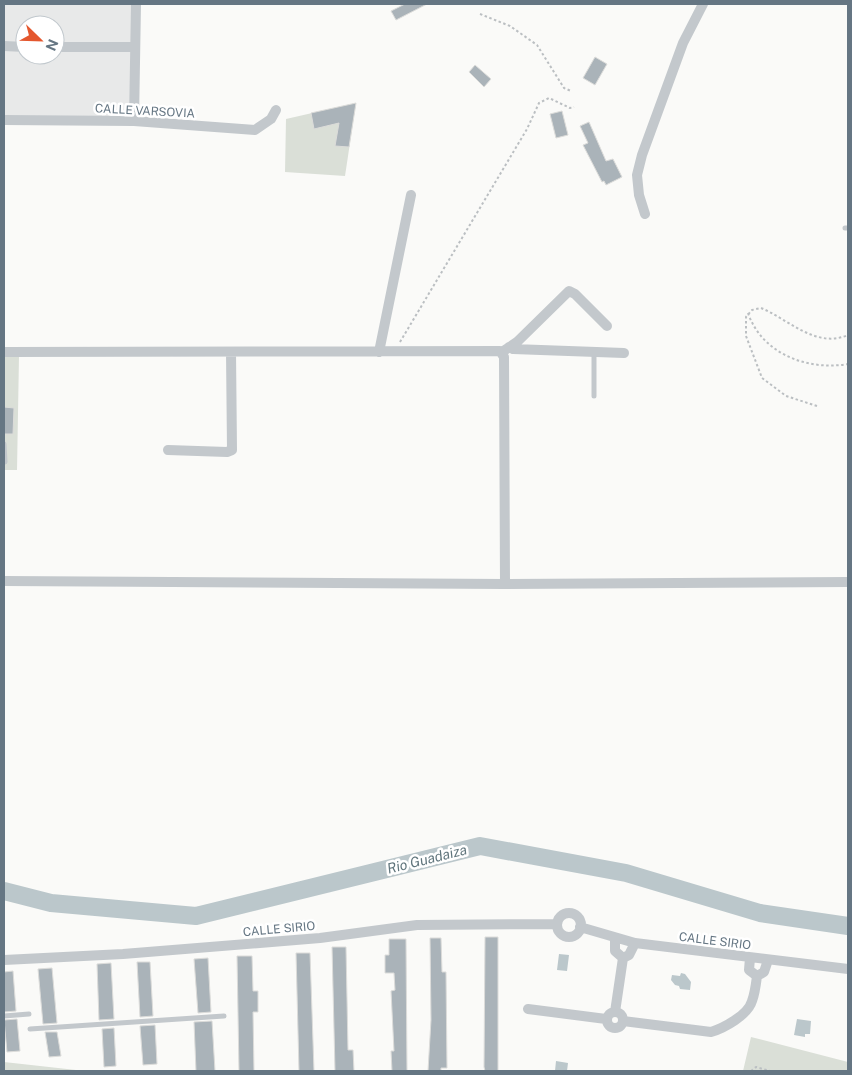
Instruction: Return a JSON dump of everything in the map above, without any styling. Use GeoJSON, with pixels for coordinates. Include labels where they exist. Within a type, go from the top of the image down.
{"type":"FeatureCollection","features":[{"type":"Feature","properties":{"kind":"street"},"geometry":{"type":"LineString","coordinates":[[134,121],[136,4]]}},
{"type":"Feature","properties":{"kind":"street"},"geometry":{"type":"LineString","coordinates":[[644,214],[637,176],[642,155],[683,43],[703,4]]}},
{"type":"Feature","properties":{"kind":"street"},"geometry":{"type":"LineString","coordinates":[[65,47],[135,47]]}},
{"type":"Feature","properties":{"kind":"street","name":"CALLE VARSOVIA"},"geometry":{"type":"LineString","coordinates":[[4,120],[134,121],[255,130],[271,119],[276,110]]}},
{"type":"Feature","properties":{"kind":"street"},"geometry":{"type":"LineString","coordinates":[[379,352],[411,195]]}},
{"type":"Feature","properties":{"kind":"street"},"geometry":{"type":"LineString","coordinates":[[504,584],[504,356],[506,350],[569,291],[573,292],[607,326]]}},
{"type":"Feature","properties":{"kind":"street"},"geometry":{"type":"LineString","coordinates":[[4,352],[397,352],[513,349],[624,353]]}},
{"type":"Feature","properties":{"kind":"street"},"geometry":{"type":"LineString","coordinates":[[168,450],[227,452],[232,450],[231,352]]}},
{"type":"Feature","properties":{"kind":"street"},"geometry":{"type":"LineString","coordinates":[[4,581],[504,584],[848,582]]}},
{"type":"Feature","properties":{"kind":"street"},"geometry":{"type":"LineString","coordinates":[[570,913],[576,916],[580,928],[578,933],[567,937],[557,930],[557,924],[564,914],[570,913]]}},
{"type":"Feature","properties":{"kind":"street","name":"CALLE SIRIO"},"geometry":{"type":"LineString","coordinates":[[4,960],[123,954],[320,938],[417,925],[557,924]]}},
{"type":"Feature","properties":{"kind":"street","name":"CALLE SIRIO"},"geometry":{"type":"LineString","coordinates":[[580,928],[635,943],[848,969]]}},
{"type":"Feature","properties":{"kind":"street"},"geometry":{"type":"LineString","coordinates":[[614,938],[615,951],[623,958]]}},
{"type":"Feature","properties":{"kind":"street"},"geometry":{"type":"LineString","coordinates":[[623,958],[629,955],[635,943]]}},
{"type":"Feature","properties":{"kind":"street"},"geometry":{"type":"LineString","coordinates":[[615,1012],[623,958]]}},
{"type":"Feature","properties":{"kind":"street"},"geometry":{"type":"LineString","coordinates":[[750,958],[749,970],[757,976]]}},
{"type":"Feature","properties":{"kind":"street"},"geometry":{"type":"LineString","coordinates":[[623,1021],[711,1032],[722,1029],[748,1009],[752,1002],[757,976],[764,972],[768,960]]}},
{"type":"Feature","properties":{"kind":"street"},"geometry":{"type":"LineString","coordinates":[[528,1009],[606,1019]]}},
{"type":"Feature","properties":{"kind":"street"},"geometry":{"type":"LineString","coordinates":[[611,1012],[615,1012],[621,1015],[623,1021],[622,1025],[614,1029],[607,1024],[606,1019],[611,1012]]}},
{"type":"Feature","properties":{"kind":"lane"},"geometry":{"type":"LineString","coordinates":[[594,352],[594,396]]}},
{"type":"Feature","properties":{"kind":"lane"},"geometry":{"type":"LineString","coordinates":[[4,444],[4,462]]}},
{"type":"Feature","properties":{"kind":"lane"},"geometry":{"type":"LineString","coordinates":[[4,1016],[29,1014]]}},
{"type":"Feature","properties":{"kind":"lane"},"geometry":{"type":"LineString","coordinates":[[30,1029],[224,1016]]}},
{"type":"Feature","properties":{"kind":"path"},"geometry":{"type":"LineString","coordinates":[[480,14],[510,26],[538,45],[564,88],[571,91]]}},
{"type":"Feature","properties":{"kind":"path"},"geometry":{"type":"LineString","coordinates":[[397,352],[527,129],[539,103],[549,98],[570,108],[574,106]]}},
{"type":"Feature","properties":{"kind":"path"},"geometry":{"type":"LineString","coordinates":[[816,406],[786,396],[762,378],[746,336],[745,322],[748,314],[755,309],[764,309],[793,328],[822,338],[832,339],[848,335]]}},
{"type":"Feature","properties":{"kind":"path"},"geometry":{"type":"LineString","coordinates":[[748,314],[760,337],[785,355],[810,364],[837,366],[848,364]]}},
{"type":"Feature","properties":{"kind":"path"},"geometry":{"type":"LineString","coordinates":[[752,1071],[756,1067],[770,1071]]}},
{"type":"Feature","properties":{"kind":"shaded area"},"geometry":{"type":"Polygon","coordinates":[[[4,4],[136,4],[134,121],[4,120],[4,4]]]}},
{"type":"Feature","properties":{"kind":"shaded area"},"geometry":{"type":"Polygon","coordinates":[[[356,103],[345,176],[285,172],[286,119],[356,103]]]}},
{"type":"Feature","properties":{"kind":"shaded area"},"geometry":{"type":"Polygon","coordinates":[[[4,356],[19,356],[17,470],[4,470],[4,356]]]}},
{"type":"Feature","properties":{"kind":"shaded area"},"geometry":{"type":"Polygon","coordinates":[[[559,954],[569,955],[567,971],[557,970],[559,954]]]}},
{"type":"Feature","properties":{"kind":"shaded area"},"geometry":{"type":"Polygon","coordinates":[[[681,973],[685,974],[691,982],[690,990],[680,989],[671,980],[672,975],[680,976],[681,973]]]}},
{"type":"Feature","properties":{"kind":"shaded area"},"geometry":{"type":"Polygon","coordinates":[[[797,1019],[811,1021],[810,1034],[805,1034],[805,1037],[794,1035],[797,1019]]]}},
{"type":"Feature","properties":{"kind":"shaded area"},"geometry":{"type":"Polygon","coordinates":[[[751,1037],[848,1062],[848,1071],[743,1071],[751,1037]]]}},
{"type":"Feature","properties":{"kind":"shaded area"},"geometry":{"type":"Polygon","coordinates":[[[556,1061],[568,1063],[567,1071],[555,1071],[556,1061]]]}},
{"type":"Feature","properties":{"kind":"shaded area"},"geometry":{"type":"Polygon","coordinates":[[[4,1062],[85,1071],[4,1071],[4,1062]]]}},
{"type":"Feature","properties":{"kind":"building"},"geometry":{"type":"Polygon","coordinates":[[[405,4],[427,4],[396,20],[391,11],[405,4]]]}},
{"type":"Feature","properties":{"kind":"building"},"geometry":{"type":"Polygon","coordinates":[[[595,57],[607,64],[595,85],[583,78],[595,57]]]}},
{"type":"Feature","properties":{"kind":"building"},"geometry":{"type":"Polygon","coordinates":[[[475,65],[491,79],[484,87],[469,72],[475,65]]]}},
{"type":"Feature","properties":{"kind":"building"},"geometry":{"type":"Polygon","coordinates":[[[356,103],[349,147],[335,146],[339,123],[314,129],[311,113],[356,103]]]}},
{"type":"Feature","properties":{"kind":"building"},"geometry":{"type":"Polygon","coordinates":[[[562,111],[568,135],[556,138],[550,114],[562,111]]]}},
{"type":"Feature","properties":{"kind":"building"},"geometry":{"type":"Polygon","coordinates":[[[589,122],[606,161],[613,159],[622,177],[606,185],[604,181],[602,182],[583,145],[588,143],[580,126],[589,122]]]}},
{"type":"Feature","properties":{"kind":"building"},"geometry":{"type":"Polygon","coordinates":[[[4,407],[14,408],[13,434],[4,434],[4,407]]]}},
{"type":"Feature","properties":{"kind":"building"},"geometry":{"type":"Polygon","coordinates":[[[485,937],[498,937],[498,1071],[485,1071],[484,1067],[485,937]]]}},
{"type":"Feature","properties":{"kind":"building"},"geometry":{"type":"Polygon","coordinates":[[[430,938],[441,938],[442,972],[446,972],[447,1068],[441,1068],[441,1071],[428,1071],[431,1020],[430,938]]]}},
{"type":"Feature","properties":{"kind":"building"},"geometry":{"type":"Polygon","coordinates":[[[389,939],[406,939],[407,1071],[392,1071],[391,1051],[394,1051],[391,991],[395,990],[394,973],[385,973],[385,955],[389,955],[389,939]]]}},
{"type":"Feature","properties":{"kind":"building"},"geometry":{"type":"Polygon","coordinates":[[[332,947],[346,947],[348,1050],[353,1050],[354,1071],[335,1071],[332,947]]]}},
{"type":"Feature","properties":{"kind":"building"},"geometry":{"type":"Polygon","coordinates":[[[296,953],[310,953],[314,1071],[299,1071],[296,953]]]}},
{"type":"Feature","properties":{"kind":"building"},"geometry":{"type":"Polygon","coordinates":[[[237,956],[252,956],[253,991],[258,991],[258,1012],[253,1012],[254,1071],[239,1071],[237,956]]]}},
{"type":"Feature","properties":{"kind":"building"},"geometry":{"type":"Polygon","coordinates":[[[208,958],[211,1012],[198,1013],[194,959],[208,958]]]}},
{"type":"Feature","properties":{"kind":"building"},"geometry":{"type":"Polygon","coordinates":[[[137,962],[150,962],[153,1016],[140,1017],[137,962]]]}},
{"type":"Feature","properties":{"kind":"building"},"geometry":{"type":"Polygon","coordinates":[[[111,963],[114,1019],[99,1020],[97,964],[111,963]]]}},
{"type":"Feature","properties":{"kind":"building"},"geometry":{"type":"Polygon","coordinates":[[[52,968],[57,1023],[43,1024],[38,969],[52,968]]]}},
{"type":"Feature","properties":{"kind":"building"},"geometry":{"type":"Polygon","coordinates":[[[13,971],[16,1011],[4,1012],[4,972],[13,971]]]}},
{"type":"Feature","properties":{"kind":"building"},"geometry":{"type":"Polygon","coordinates":[[[17,1019],[20,1051],[7,1052],[4,1020],[17,1019]]]}},
{"type":"Feature","properties":{"kind":"building"},"geometry":{"type":"Polygon","coordinates":[[[212,1021],[215,1071],[196,1071],[194,1022],[212,1021]]]}},
{"type":"Feature","properties":{"kind":"building"},"geometry":{"type":"Polygon","coordinates":[[[155,1025],[157,1064],[143,1065],[140,1026],[155,1025]]]}},
{"type":"Feature","properties":{"kind":"building"},"geometry":{"type":"Polygon","coordinates":[[[114,1028],[116,1066],[104,1067],[102,1029],[114,1028]]]}},
{"type":"Feature","properties":{"kind":"building"},"geometry":{"type":"Polygon","coordinates":[[[45,1032],[57,1032],[61,1056],[49,1057],[45,1032]]]}},
{"type":"Feature","properties":{"kind":"waterway","name":"Rio Guadaiza"},"geometry":{"type":"LineString","coordinates":[[4,891],[51,903],[196,916],[480,846],[626,873],[760,913],[848,926]]}}]}
